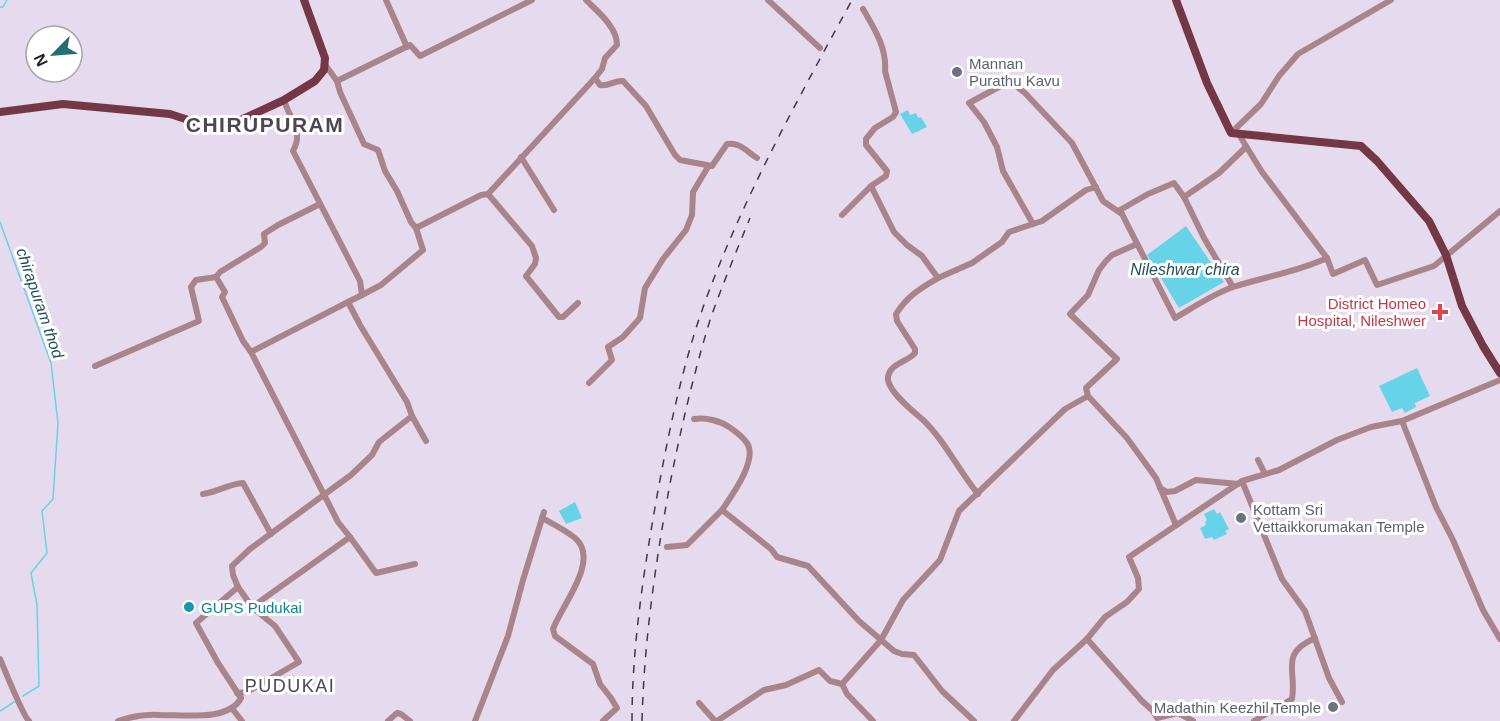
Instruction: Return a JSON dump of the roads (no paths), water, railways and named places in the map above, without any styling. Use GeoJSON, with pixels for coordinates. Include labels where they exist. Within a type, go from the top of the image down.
{"type":"FeatureCollection","features":[{"type":"Feature","properties":{"kind":"main road"},"geometry":{"type":"LineString","coordinates":[[0,112],[63,104],[170,114],[217,127],[243,119],[284,100],[315,81],[326,66],[304,0]]}},
{"type":"Feature","properties":{"kind":"main road"},"geometry":{"type":"LineString","coordinates":[[1176,0],[1207,83],[1234,133],[1361,147],[1377,161],[1429,221],[1446,255],[1462,306],[1500,373]]}},
{"type":"Feature","properties":{"kind":"street"},"geometry":{"type":"LineString","coordinates":[[386,0],[407,47]]}},
{"type":"Feature","properties":{"kind":"street"},"geometry":{"type":"LineString","coordinates":[[338,81],[410,45],[420,56],[532,0]]}},
{"type":"Feature","properties":{"kind":"street"},"geometry":{"type":"LineString","coordinates":[[416,228],[481,195],[488,194],[602,69],[605,58],[617,45],[617,39],[610,26],[586,0]]}},
{"type":"Feature","properties":{"kind":"street"},"geometry":{"type":"LineString","coordinates":[[768,0],[820,48]]}},
{"type":"Feature","properties":{"kind":"street"},"geometry":{"type":"LineString","coordinates":[[1391,0],[1298,54],[1279,76],[1261,104],[1234,133],[1327,258],[1333,274],[1365,260],[1377,285],[1434,266],[1500,211]]}},
{"type":"Feature","properties":{"kind":"street"},"geometry":{"type":"LineString","coordinates":[[842,215],[872,186],[886,176],[887,171],[866,145],[866,139],[875,128],[893,117],[896,108],[885,70],[886,64],[880,38],[863,9]]}},
{"type":"Feature","properties":{"kind":"street"},"geometry":{"type":"LineString","coordinates":[[251,352],[381,285],[423,250],[416,228],[385,171],[378,150],[364,144],[340,92],[338,81],[326,66]]}},
{"type":"Feature","properties":{"kind":"street"},"geometry":{"type":"LineString","coordinates":[[595,78],[600,85],[604,86],[618,80],[623,81],[646,106],[675,155],[680,160],[708,167]]}},
{"type":"Feature","properties":{"kind":"street"},"geometry":{"type":"LineString","coordinates":[[1033,224],[1003,171],[997,147],[984,122],[969,103],[1010,81],[1025,93],[1072,143],[1103,201],[1122,214]]}},
{"type":"Feature","properties":{"kind":"street"},"geometry":{"type":"LineString","coordinates":[[284,100],[297,129],[299,140],[293,151],[360,282],[362,295]]}},
{"type":"Feature","properties":{"kind":"street"},"geometry":{"type":"LineString","coordinates":[[589,383],[612,360],[608,347],[623,337],[640,318],[645,288],[663,259],[686,230],[692,215],[693,192],[708,167],[712,166],[727,144],[741,145],[757,158]]}},
{"type":"Feature","properties":{"kind":"street"},"geometry":{"type":"LineString","coordinates":[[1184,197],[1219,173],[1246,147]]}},
{"type":"Feature","properties":{"kind":"street"},"geometry":{"type":"LineString","coordinates":[[521,157],[554,210]]}},
{"type":"Feature","properties":{"kind":"street"},"geometry":{"type":"LineString","coordinates":[[1233,287],[1174,183],[1120,210],[1175,318],[1212,296],[1233,287],[1284,274],[1327,258]]}},
{"type":"Feature","properties":{"kind":"street"},"geometry":{"type":"LineString","coordinates":[[872,186],[894,232],[906,245],[922,256],[939,278]]}},
{"type":"Feature","properties":{"kind":"street"},"geometry":{"type":"LineString","coordinates":[[978,494],[932,429],[908,408],[888,382],[891,370],[915,353],[896,314],[904,301],[919,289],[972,262],[1002,242],[1009,232],[1033,224],[1060,209],[1086,190],[1096,187]]}},
{"type":"Feature","properties":{"kind":"street"},"geometry":{"type":"LineString","coordinates":[[488,194],[532,246],[536,258],[526,276],[559,317],[563,317],[578,303]]}},
{"type":"Feature","properties":{"kind":"street"},"geometry":{"type":"LineString","coordinates":[[94,366],[199,321],[191,286],[196,280],[216,277],[234,262],[261,247],[265,243],[264,234],[320,204]]}},
{"type":"Feature","properties":{"kind":"street"},"geometry":{"type":"LineString","coordinates":[[1137,244],[1112,255],[1106,261],[1099,270],[1088,295],[1070,314],[1117,359],[1086,388],[1088,396],[1127,438],[1156,478],[1176,525]]}},
{"type":"Feature","properties":{"kind":"street"},"geometry":{"type":"LineString","coordinates":[[216,277],[225,292],[222,297],[225,307],[251,352],[338,522],[376,573],[415,564]]}},
{"type":"Feature","properties":{"kind":"street"},"geometry":{"type":"LineString","coordinates":[[348,302],[407,402],[411,416],[426,441]]}},
{"type":"Feature","properties":{"kind":"street"},"geometry":{"type":"LineString","coordinates":[[1014,721],[1053,670],[1088,639],[1105,616],[1127,602],[1139,589],[1138,578],[1129,557],[1241,483],[1279,470],[1337,440],[1371,428],[1402,421],[1500,380]]}},
{"type":"Feature","properties":{"kind":"street"},"geometry":{"type":"LineString","coordinates":[[842,684],[881,640],[899,605],[940,560],[959,511],[1065,409],[1088,396]]}},
{"type":"Feature","properties":{"kind":"street"},"geometry":{"type":"LineString","coordinates":[[237,693],[247,692],[299,662],[274,626],[252,607],[238,587],[232,566],[351,475],[372,455],[379,442],[411,416]]}},
{"type":"Feature","properties":{"kind":"street"},"geometry":{"type":"LineString","coordinates":[[667,547],[687,545],[722,510],[751,456],[747,443],[723,423],[701,418],[694,419]]}},
{"type":"Feature","properties":{"kind":"street"},"geometry":{"type":"LineString","coordinates":[[1402,421],[1436,507],[1483,610],[1500,639]]}},
{"type":"Feature","properties":{"kind":"street"},"geometry":{"type":"LineString","coordinates":[[1258,460],[1265,474]]}},
{"type":"Feature","properties":{"kind":"street"},"geometry":{"type":"LineString","coordinates":[[1160,488],[1167,492],[1175,491],[1196,480],[1241,483]]}},
{"type":"Feature","properties":{"kind":"street"},"geometry":{"type":"LineString","coordinates":[[203,494],[218,492],[222,488],[243,483],[271,534]]}},
{"type":"Feature","properties":{"kind":"street"},"geometry":{"type":"LineString","coordinates":[[1241,483],[1282,579],[1305,611],[1329,678],[1342,702]]}},
{"type":"Feature","properties":{"kind":"street"},"geometry":{"type":"LineString","coordinates":[[722,510],[771,549],[777,557],[808,566],[859,621],[894,651],[914,655],[942,691],[974,721]]}},
{"type":"Feature","properties":{"kind":"street"},"geometry":{"type":"LineString","coordinates":[[475,721],[508,636],[543,515],[576,539],[581,547],[580,578],[553,629],[555,636],[593,664],[600,684],[617,708],[603,721]]}},
{"type":"Feature","properties":{"kind":"street"},"geometry":{"type":"LineString","coordinates":[[252,607],[350,537]]}},
{"type":"Feature","properties":{"kind":"street"},"geometry":{"type":"LineString","coordinates":[[118,721],[137,715],[163,714],[195,720],[228,717],[234,711],[241,698],[196,623],[238,587]]}},
{"type":"Feature","properties":{"kind":"street"},"geometry":{"type":"LineString","coordinates":[[1254,721],[1292,699],[1294,689],[1290,666],[1292,658],[1300,646],[1315,638]]}},
{"type":"Feature","properties":{"kind":"street"},"geometry":{"type":"LineString","coordinates":[[1088,639],[1142,701],[1154,711],[1157,718],[1178,713],[1193,721]]}},
{"type":"Feature","properties":{"kind":"street"},"geometry":{"type":"LineString","coordinates":[[0,659],[20,702],[24,717],[29,721]]}},
{"type":"Feature","properties":{"kind":"street"},"geometry":{"type":"LineString","coordinates":[[699,703],[716,721],[764,690],[786,685],[819,670],[830,681],[842,684],[847,694],[873,721]]}},
{"type":"Feature","properties":{"kind":"street"},"geometry":{"type":"LineString","coordinates":[[234,711],[242,721]]}},
{"type":"Feature","properties":{"kind":"street"},"geometry":{"type":"LineString","coordinates":[[388,721],[397,713],[410,721]]}},
{"type":"Feature","properties":{"kind":"water"},"geometry":{"type":"Polygon","coordinates":[[[908,110],[910,115],[916,113],[918,118],[921,117],[927,127],[912,134],[900,114],[908,110]]]}},
{"type":"Feature","properties":{"kind":"water","name":"Nileshwar chira"},"geometry":{"type":"Polygon","coordinates":[[[1186,226],[1224,282],[1179,308],[1147,255],[1186,226]]]}},
{"type":"Feature","properties":{"kind":"water"},"geometry":{"type":"Polygon","coordinates":[[[1417,368],[1430,396],[1415,403],[1416,407],[1405,413],[1402,408],[1392,412],[1379,386],[1417,368]]]}},
{"type":"Feature","properties":{"kind":"water"},"geometry":{"type":"Polygon","coordinates":[[[575,502],[582,518],[566,524],[559,511],[575,502]]]}},
{"type":"Feature","properties":{"kind":"water"},"geometry":{"type":"Polygon","coordinates":[[[1214,509],[1217,514],[1220,512],[1229,529],[1225,531],[1227,534],[1214,540],[1212,537],[1205,539],[1200,528],[1206,525],[1207,520],[1204,514],[1214,509]]]}},
{"type":"Feature","properties":{"kind":"waterway"},"geometry":{"type":"LineString","coordinates":[[0,7],[3,7],[7,0]]}},
{"type":"Feature","properties":{"kind":"waterway","name":"chirapuram thod"},"geometry":{"type":"LineString","coordinates":[[0,222],[51,363],[58,423],[53,499],[42,511],[47,553],[31,573],[37,605],[39,686],[23,696]]}},
{"type":"Feature","properties":{"kind":"waterway"},"geometry":{"type":"LineString","coordinates":[[0,711],[14,702]]}},
{"type":"Feature","properties":{"kind":"railway"},"geometry":{"type":"LineString","coordinates":[[632,721],[636,636],[648,552],[670,429],[692,341],[714,278],[749,196],[852,0]]}},
{"type":"Feature","properties":{"kind":"railway"},"geometry":{"type":"LineString","coordinates":[[642,721],[651,605],[678,446],[692,383],[710,320],[750,218]]}},
{"type":"Feature","properties":{"kind":"place","name":"Mannan Purathu Kavu"},"geometry":{"type":"Point","coordinates":[957,72]}},
{"type":"Feature","properties":{"kind":"place","name":"District Homeo Hospital, Nileshwer"},"geometry":{"type":"Point","coordinates":[1440,312]}},
{"type":"Feature","properties":{"kind":"place","name":"Kottam Sri Vettaikkorumakan Temple"},"geometry":{"type":"Point","coordinates":[1241,518]}},
{"type":"Feature","properties":{"kind":"place","name":"GUPS Pudukai"},"geometry":{"type":"Point","coordinates":[189,607]}},
{"type":"Feature","properties":{"kind":"place","name":"Madathin Keezhil Temple"},"geometry":{"type":"Point","coordinates":[1333,707]}},
{"type":"Feature","properties":{"kind":"district","name":"CHIRUPURAM"},"geometry":{"type":"Point","coordinates":[265,124]}},
{"type":"Feature","properties":{"kind":"district","name":"PUDUKAI"},"geometry":{"type":"Point","coordinates":[290,686]}}]}
